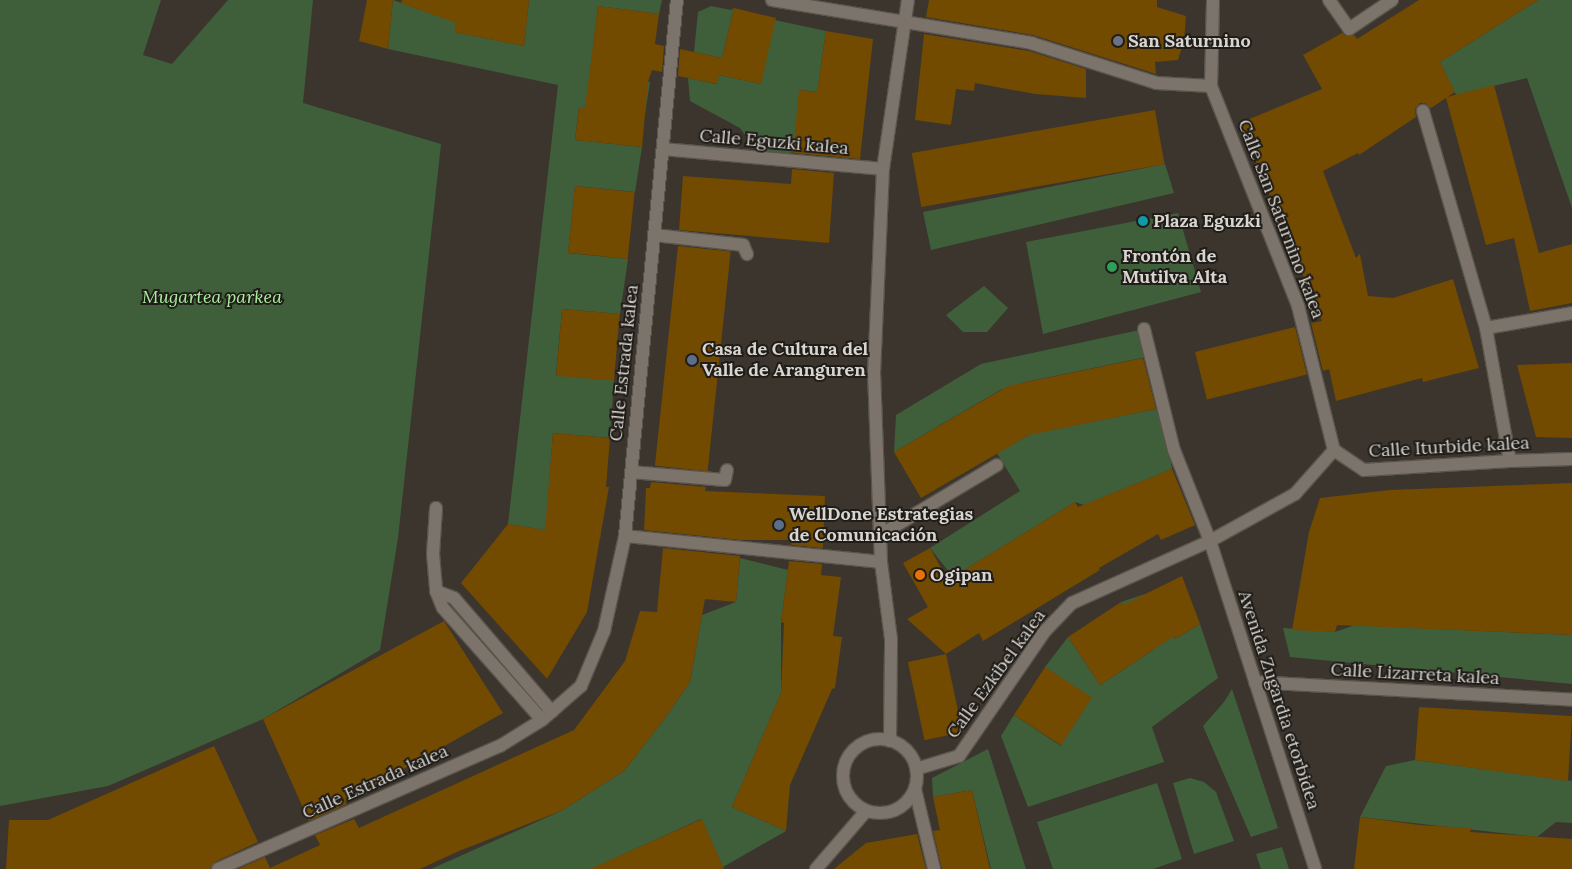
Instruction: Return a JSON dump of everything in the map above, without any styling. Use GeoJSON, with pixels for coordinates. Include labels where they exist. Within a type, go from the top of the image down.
{"type":"FeatureCollection","features":[{"type":"Feature","properties":{"kind":"street","name":"Calle Estrada kalea"},"geometry":{"type":"LineString","coordinates":[[218,869],[500,746],[542,720],[580,686],[604,630],[625,536],[676,0]]}},
{"type":"Feature","properties":{"kind":"street"},"geometry":{"type":"LineString","coordinates":[[772,0],[1030,43],[1156,83],[1211,86]]}},
{"type":"Feature","properties":{"kind":"street"},"geometry":{"type":"LineString","coordinates":[[890,741],[891,639],[881,562],[874,374],[883,169],[908,0]]}},
{"type":"Feature","properties":{"kind":"street"},"geometry":{"type":"LineString","coordinates":[[1329,0],[1349,29],[1392,0]]}},
{"type":"Feature","properties":{"kind":"street","name":"Calle San Saturnino kalea"},"geometry":{"type":"LineString","coordinates":[[1215,1],[1211,86],[1298,306],[1334,450]]}},
{"type":"Feature","properties":{"kind":"street"},"geometry":{"type":"LineString","coordinates":[[1424,111],[1486,328],[1510,460]]}},
{"type":"Feature","properties":{"kind":"street","name":"Calle Eguzki kalea"},"geometry":{"type":"LineString","coordinates":[[663,150],[883,169]]}},
{"type":"Feature","properties":{"kind":"street"},"geometry":{"type":"LineString","coordinates":[[654,235],[744,245],[747,254]]}},
{"type":"Feature","properties":{"kind":"street"},"geometry":{"type":"LineString","coordinates":[[1486,328],[1572,313]]}},
{"type":"Feature","properties":{"kind":"street"},"geometry":{"type":"LineString","coordinates":[[1144,330],[1174,450],[1210,541]]}},
{"type":"Feature","properties":{"kind":"street","name":"Calle Iturbide kalea"},"geometry":{"type":"LineString","coordinates":[[1334,450],[1364,470],[1510,460],[1572,459]]}},
{"type":"Feature","properties":{"kind":"street","name":"Calle Ezkibel kalea"},"geometry":{"type":"LineString","coordinates":[[916,769],[960,756],[1045,631],[1072,603],[1210,541],[1295,494],[1334,450]]}},
{"type":"Feature","properties":{"kind":"street"},"geometry":{"type":"LineString","coordinates":[[880,535],[997,465]]}},
{"type":"Feature","properties":{"kind":"street"},"geometry":{"type":"LineString","coordinates":[[631,472],[726,480],[727,470]]}},
{"type":"Feature","properties":{"kind":"street"},"geometry":{"type":"LineString","coordinates":[[436,508],[433,554],[436,591],[443,608],[542,720]]}},
{"type":"Feature","properties":{"kind":"street"},"geometry":{"type":"LineString","coordinates":[[625,536],[881,562]]}},
{"type":"Feature","properties":{"kind":"street","name":"Avenida Zugardia etorbidea"},"geometry":{"type":"LineString","coordinates":[[1210,541],[1315,869]]}},
{"type":"Feature","properties":{"kind":"street"},"geometry":{"type":"LineString","coordinates":[[436,591],[454,598],[552,712]]}},
{"type":"Feature","properties":{"kind":"street","name":"Calle Lizarreta kalea"},"geometry":{"type":"LineString","coordinates":[[1255,682],[1572,700]]}},
{"type":"Feature","properties":{"kind":"street"},"geometry":{"type":"LineString","coordinates":[[915,788],[909,799],[900,808],[877,814],[866,811],[855,804],[847,795],[843,783],[843,770],[847,759],[855,749],[865,742],[877,739],[890,741],[907,751],[916,769],[915,788],[934,869]]}},
{"type":"Feature","properties":{"kind":"street"},"geometry":{"type":"LineString","coordinates":[[816,869],[866,811]]}},
{"type":"Feature","properties":{"kind":"green space","name":"Mugartea parkea"},"geometry":{"type":"Polygon","coordinates":[[[0,0],[161,0],[143,55],[172,64],[228,0],[313,0],[303,103],[441,144],[398,538],[380,650],[263,719],[108,786],[0,806],[0,0]]]}},
{"type":"Feature","properties":{"kind":"green space"},"geometry":{"type":"Polygon","coordinates":[[[393,0],[424,11],[459,0],[455,32],[524,46],[529,0],[662,0],[659,14],[598,6],[590,74],[650,82],[645,114],[579,107],[575,140],[642,147],[635,192],[575,186],[568,253],[628,259],[620,314],[562,309],[556,375],[614,380],[610,438],[553,433],[548,499],[604,505],[600,539],[508,524],[558,85],[388,49],[393,0]]]}},
{"type":"Feature","properties":{"kind":"green space"},"geometry":{"type":"Polygon","coordinates":[[[1538,0],[1572,0],[1572,208],[1527,78],[1456,95],[1440,62],[1538,0]]]}},
{"type":"Feature","properties":{"kind":"green space"},"geometry":{"type":"Polygon","coordinates":[[[711,6],[731,10],[734,8],[722,58],[694,52],[698,12],[711,6]]]}},
{"type":"Feature","properties":{"kind":"green space"},"geometry":{"type":"Polygon","coordinates":[[[770,19],[826,31],[817,92],[800,90],[794,152],[762,158],[740,128],[690,101],[688,78],[716,84],[719,75],[761,84],[770,19]]]}},
{"type":"Feature","properties":{"kind":"green space"},"geometry":{"type":"Polygon","coordinates":[[[1165,164],[1174,193],[931,250],[923,212],[1165,164]]]}},
{"type":"Feature","properties":{"kind":"green space","name":"Frontón de Mutilva Alta"},"geometry":{"type":"Polygon","coordinates":[[[1178,213],[1201,292],[1043,334],[1026,242],[1178,213]]]}},
{"type":"Feature","properties":{"kind":"green space"},"geometry":{"type":"Polygon","coordinates":[[[984,286],[1008,308],[987,332],[963,332],[946,315],[984,286]]]}},
{"type":"Feature","properties":{"kind":"green space"},"geometry":{"type":"Polygon","coordinates":[[[1144,329],[1151,356],[1021,383],[1029,434],[1162,408],[1172,469],[1084,505],[1075,502],[953,577],[930,548],[1020,491],[997,453],[1029,435],[1002,389],[894,452],[896,415],[981,364],[1144,329]]]}},
{"type":"Feature","properties":{"kind":"green space"},"geometry":{"type":"Polygon","coordinates":[[[740,558],[788,570],[781,622],[781,693],[732,807],[786,831],[723,867],[701,819],[622,855],[628,869],[431,869],[561,811],[624,771],[690,682],[702,615],[736,602],[740,558]]]}},
{"type":"Feature","properties":{"kind":"green space"},"geometry":{"type":"Polygon","coordinates":[[[1148,593],[1175,639],[1200,624],[1218,678],[1152,727],[1164,762],[1028,807],[1001,736],[1014,715],[1061,746],[1045,667],[1068,637],[1100,685],[1153,650],[1121,602],[1148,593]]]}},
{"type":"Feature","properties":{"kind":"green space"},"geometry":{"type":"Polygon","coordinates":[[[1355,625],[1572,635],[1572,684],[1290,657],[1283,628],[1335,632],[1355,625]]]}},
{"type":"Feature","properties":{"kind":"green space"},"geometry":{"type":"Polygon","coordinates":[[[1232,689],[1278,828],[1251,837],[1203,726],[1224,702],[1232,689]]]}},
{"type":"Feature","properties":{"kind":"green space"},"geometry":{"type":"Polygon","coordinates":[[[988,749],[1026,869],[991,869],[972,790],[933,797],[932,778],[988,749]]]}},
{"type":"Feature","properties":{"kind":"green space"},"geometry":{"type":"Polygon","coordinates":[[[1415,760],[1572,781],[1572,823],[1556,822],[1537,837],[1360,817],[1386,766],[1415,760]]]}},
{"type":"Feature","properties":{"kind":"green space"},"geometry":{"type":"Polygon","coordinates":[[[1190,778],[1204,782],[1216,792],[1234,841],[1194,854],[1173,783],[1190,778]]]}},
{"type":"Feature","properties":{"kind":"green space"},"geometry":{"type":"Polygon","coordinates":[[[1157,783],[1182,859],[1153,869],[1053,869],[1037,822],[1157,783]]]}},
{"type":"Feature","properties":{"kind":"green space"},"geometry":{"type":"Polygon","coordinates":[[[1282,847],[1289,869],[1261,869],[1256,854],[1282,847]]]}},
{"type":"Feature","properties":{"kind":"building"},"geometry":{"type":"Polygon","coordinates":[[[367,0],[393,0],[388,49],[359,41],[367,0]]]}},
{"type":"Feature","properties":{"kind":"building"},"geometry":{"type":"Polygon","coordinates":[[[402,0],[529,0],[524,46],[454,32],[456,23],[401,3],[402,0]]]}},
{"type":"Feature","properties":{"kind":"building","name":"San Saturnino"},"geometry":{"type":"Polygon","coordinates":[[[929,0],[1157,0],[1157,7],[1186,16],[1184,41],[1178,60],[1155,62],[1156,74],[1033,35],[926,17],[929,0]]]}},
{"type":"Feature","properties":{"kind":"building"},"geometry":{"type":"Polygon","coordinates":[[[1419,0],[1538,0],[1440,62],[1455,92],[1447,97],[1494,85],[1539,253],[1572,244],[1572,303],[1530,311],[1514,238],[1486,245],[1446,98],[1431,108],[1425,103],[1420,103],[1415,109],[1416,117],[1359,155],[1358,153],[1323,171],[1356,258],[1360,254],[1368,296],[1393,298],[1453,279],[1479,368],[1423,382],[1422,378],[1336,401],[1329,369],[1323,371],[1311,323],[1322,321],[1240,123],[1322,89],[1303,55],[1342,33],[1346,36],[1354,35],[1357,39],[1419,0]]]}},
{"type":"Feature","properties":{"kind":"building"},"geometry":{"type":"Polygon","coordinates":[[[598,6],[659,14],[655,44],[664,46],[662,72],[652,70],[648,82],[642,147],[575,140],[579,107],[585,107],[598,6]]]}},
{"type":"Feature","properties":{"kind":"building"},"geometry":{"type":"Polygon","coordinates":[[[734,8],[776,18],[761,84],[719,75],[717,84],[678,76],[680,49],[722,58],[734,8]]]}},
{"type":"Feature","properties":{"kind":"building"},"geometry":{"type":"Polygon","coordinates":[[[826,31],[873,39],[860,159],[793,153],[799,90],[817,92],[826,31]]]}},
{"type":"Feature","properties":{"kind":"building"},"geometry":{"type":"Polygon","coordinates":[[[924,34],[1029,51],[1086,69],[1086,98],[1035,94],[975,83],[974,91],[956,89],[951,125],[915,120],[924,34]]]}},
{"type":"Feature","properties":{"kind":"building"},"geometry":{"type":"Polygon","coordinates":[[[1155,110],[1165,164],[921,207],[912,153],[1155,110]]]}},
{"type":"Feature","properties":{"kind":"building"},"geometry":{"type":"Polygon","coordinates":[[[792,169],[834,173],[829,243],[679,230],[683,176],[791,184],[792,169]]]}},
{"type":"Feature","properties":{"kind":"building"},"geometry":{"type":"Polygon","coordinates":[[[575,186],[635,192],[628,259],[568,253],[575,186]]]}},
{"type":"Feature","properties":{"kind":"building","name":"Casa de Cultura del Valle de Aranguren"},"geometry":{"type":"Polygon","coordinates":[[[678,246],[731,252],[708,471],[655,466],[678,246]]]}},
{"type":"Feature","properties":{"kind":"building"},"geometry":{"type":"Polygon","coordinates":[[[562,309],[620,314],[614,381],[556,376],[562,309]]]}},
{"type":"Feature","properties":{"kind":"building"},"geometry":{"type":"Polygon","coordinates":[[[1295,327],[1307,375],[1207,399],[1195,352],[1295,327]]]}},
{"type":"Feature","properties":{"kind":"building"},"geometry":{"type":"Polygon","coordinates":[[[1143,358],[1156,409],[1029,435],[921,498],[894,452],[1008,386],[1143,358]]]}},
{"type":"Feature","properties":{"kind":"building"},"geometry":{"type":"Polygon","coordinates":[[[1572,363],[1572,438],[1536,437],[1517,365],[1572,363]]]}},
{"type":"Feature","properties":{"kind":"building"},"geometry":{"type":"Polygon","coordinates":[[[553,433],[610,438],[606,487],[609,487],[587,612],[547,679],[461,583],[508,524],[545,530],[553,433]]]}},
{"type":"Feature","properties":{"kind":"building"},"geometry":{"type":"Polygon","coordinates":[[[1172,469],[1195,525],[1161,540],[1158,534],[1099,568],[1100,570],[983,641],[979,633],[946,654],[907,619],[928,607],[903,563],[930,548],[948,580],[1075,502],[1078,507],[1172,469]]]}},
{"type":"Feature","properties":{"kind":"building"},"geometry":{"type":"Polygon","coordinates":[[[651,482],[706,487],[705,491],[825,496],[823,548],[791,545],[792,540],[741,540],[644,530],[646,488],[650,488],[651,482]]]}},
{"type":"Feature","properties":{"kind":"building"},"geometry":{"type":"Polygon","coordinates":[[[1572,483],[1572,635],[1337,625],[1335,632],[1292,630],[1309,532],[1320,498],[1390,490],[1572,483]]]}},
{"type":"Feature","properties":{"kind":"building"},"geometry":{"type":"Polygon","coordinates":[[[663,548],[740,556],[736,602],[705,599],[690,682],[624,771],[561,811],[459,851],[420,869],[238,869],[265,857],[270,868],[320,845],[315,835],[354,819],[359,828],[574,730],[625,661],[640,611],[657,612],[663,548]]]}},
{"type":"Feature","properties":{"kind":"building"},"geometry":{"type":"Polygon","coordinates":[[[789,561],[822,564],[821,575],[841,577],[833,636],[842,637],[835,688],[832,689],[790,785],[786,831],[732,807],[781,693],[784,623],[781,622],[789,561]]]}},
{"type":"Feature","properties":{"kind":"building"},"geometry":{"type":"Polygon","coordinates":[[[1182,576],[1200,624],[1175,639],[1174,636],[1100,685],[1068,637],[1121,602],[1123,605],[1182,576]]]}},
{"type":"Feature","properties":{"kind":"building"},"geometry":{"type":"Polygon","coordinates":[[[444,621],[503,713],[345,802],[347,804],[309,821],[263,719],[444,621]]]}},
{"type":"Feature","properties":{"kind":"building"},"geometry":{"type":"Polygon","coordinates":[[[946,654],[963,732],[924,740],[908,662],[946,654]]]}},
{"type":"Feature","properties":{"kind":"building"},"geometry":{"type":"Polygon","coordinates":[[[1045,667],[1092,697],[1061,745],[1014,715],[1045,667]]]}},
{"type":"Feature","properties":{"kind":"building"},"geometry":{"type":"Polygon","coordinates":[[[1419,707],[1572,716],[1568,781],[1415,760],[1419,707]]]}},
{"type":"Feature","properties":{"kind":"building"},"geometry":{"type":"Polygon","coordinates":[[[214,746],[258,842],[215,862],[210,869],[6,869],[9,820],[48,820],[214,746]]]}},
{"type":"Feature","properties":{"kind":"building"},"geometry":{"type":"Polygon","coordinates":[[[972,790],[990,869],[942,869],[933,831],[940,830],[933,797],[972,790]]]}},
{"type":"Feature","properties":{"kind":"building"},"geometry":{"type":"Polygon","coordinates":[[[1360,817],[1420,825],[1471,828],[1470,832],[1572,839],[1572,869],[1354,869],[1360,817]]]}},
{"type":"Feature","properties":{"kind":"building"},"geometry":{"type":"Polygon","coordinates":[[[702,819],[724,869],[590,869],[702,819]]]}},
{"type":"Feature","properties":{"kind":"building"},"geometry":{"type":"Polygon","coordinates":[[[917,834],[926,869],[834,869],[866,843],[917,834]]]}},
{"type":"Feature","properties":{"kind":"place","name":"San Saturnino"},"geometry":{"type":"Point","coordinates":[1118,41]}},
{"type":"Feature","properties":{"kind":"place","name":"Plaza Eguzki"},"geometry":{"type":"Point","coordinates":[1143,221]}},
{"type":"Feature","properties":{"kind":"place","name":"Frontón de Mutilva Alta"},"geometry":{"type":"Point","coordinates":[1112,267]}},
{"type":"Feature","properties":{"kind":"place","name":"Casa de Cultura del Valle de Aranguren"},"geometry":{"type":"Point","coordinates":[692,360]}},
{"type":"Feature","properties":{"kind":"place","name":"WellDone Estrategias de Comunicación"},"geometry":{"type":"Point","coordinates":[779,525]}},
{"type":"Feature","properties":{"kind":"place","name":"Ogipan"},"geometry":{"type":"Point","coordinates":[920,575]}}]}
